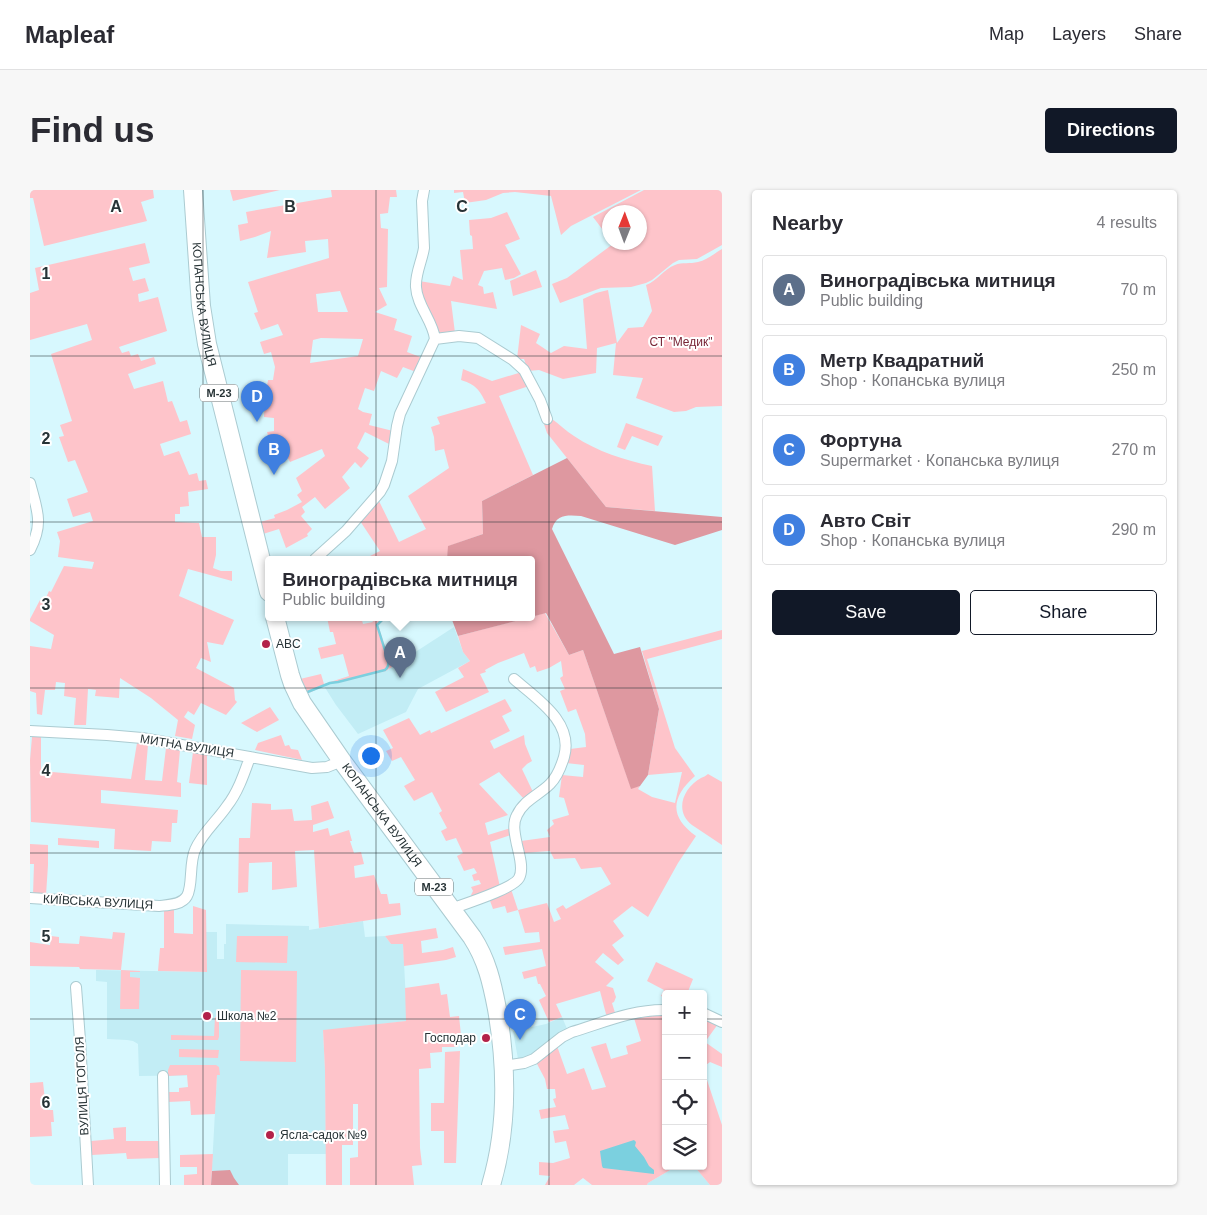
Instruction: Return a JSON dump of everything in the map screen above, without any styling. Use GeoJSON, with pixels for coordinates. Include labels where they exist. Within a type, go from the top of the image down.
{"type":"FeatureCollection","features":[{"type":"Feature","properties":{"kind":"highway","name":"КОПАНСЬКА ВУЛИЦЯ"},"geometry":{"type":"LineString","coordinates":[[193,190],[201,306],[207,344],[265,576]]}},
{"type":"Feature","properties":{"kind":"highway","name":"КОПАНСЬКА ВУЛИЦЯ"},"geometry":{"type":"LineString","coordinates":[[276,621],[293,684],[302,703],[478,947],[489,972],[500,1026],[504,1066],[504,1102],[499,1151],[491,1185]]}},
{"type":"Feature","properties":{"kind":"street"},"geometry":{"type":"LineString","coordinates":[[318,556],[346,531],[384,486],[392,462],[400,414],[435,339],[432,327],[418,298],[416,286],[424,248],[422,201],[424,190]]}},
{"type":"Feature","properties":{"kind":"street"},"geometry":{"type":"LineString","coordinates":[[435,339],[459,336],[478,338],[513,360],[524,370],[540,400],[547,419]]}},
{"type":"Feature","properties":{"kind":"street"},"geometry":{"type":"LineString","coordinates":[[30,483],[37,512],[38,528],[30,550]]}},
{"type":"Feature","properties":{"kind":"street"},"geometry":{"type":"LineString","coordinates":[[450,909],[501,890],[512,885],[519,878],[521,867],[514,829],[515,818],[521,808],[554,779],[564,757],[566,739],[558,721],[548,709],[514,679]]}},
{"type":"Feature","properties":{"kind":"street","name":"МИТНА ВУЛИЦЯ"},"geometry":{"type":"LineString","coordinates":[[30,731],[123,736],[312,768],[327,767],[342,761]]}},
{"type":"Feature","properties":{"kind":"street","name":"КИЇВСЬКА ВУЛИЦЯ"},"geometry":{"type":"LineString","coordinates":[[30,898],[154,906],[182,901],[189,893],[195,849],[203,835],[232,799],[250,757]]}},
{"type":"Feature","properties":{"kind":"street","name":"ВУЛИЦЯ ГОГОЛЯ"},"geometry":{"type":"LineString","coordinates":[[76,987],[88,1185]]}},
{"type":"Feature","properties":{"kind":"street"},"geometry":{"type":"LineString","coordinates":[[504,1066],[524,1063],[534,1059],[562,1037],[572,1032],[638,1012],[662,1010]]}},
{"type":"Feature","properties":{"kind":"street"},"geometry":{"type":"LineString","coordinates":[[707,1015],[722,1022]]}},
{"type":"Feature","properties":{"kind":"street"},"geometry":{"type":"LineString","coordinates":[[163,1076],[165,1185]]}},
{"type":"Feature","properties":{"kind":"shaded area"},"geometry":{"type":"Polygon","coordinates":[[[567,458],[606,507],[722,517],[722,530],[675,545],[581,516],[563,516],[556,520],[552,529],[614,654],[640,647],[659,709],[648,775],[640,786],[631,789],[583,650],[569,655],[546,613],[535,616],[535,556],[447,556],[448,546],[483,534],[482,501],[567,458]]]}},
{"type":"Feature","properties":{"kind":"shaded area"},"geometry":{"type":"Polygon","coordinates":[[[452,621],[516,621],[458,636],[452,621]]]}},
{"type":"Feature","properties":{"kind":"shaded area"},"geometry":{"type":"Polygon","coordinates":[[[454,627],[463,652],[470,661],[418,689],[406,712],[358,734],[324,686],[330,683],[338,683],[386,671],[454,627]]]}},
{"type":"Feature","properties":{"kind":"shaded area"},"geometry":{"type":"Polygon","coordinates":[[[363,921],[365,937],[385,936],[391,944],[403,943],[407,1021],[323,1031],[326,1154],[288,1154],[288,1185],[211,1185],[217,1075],[139,1076],[138,1044],[127,1040],[107,1039],[107,982],[96,981],[96,970],[207,972],[206,932],[217,932],[217,959],[224,959],[226,924],[309,926],[309,930],[363,921]]]}},
{"type":"Feature","properties":{"kind":"shaded area"},"geometry":{"type":"Polygon","coordinates":[[[562,1017],[568,1031],[559,1033],[529,1057],[518,1059],[513,1031],[546,1024],[562,1017]]]}},
{"type":"Feature","properties":{"kind":"shaded area"},"geometry":{"type":"Polygon","coordinates":[[[230,1170],[239,1185],[211,1185],[212,1171],[230,1170]]]}},
{"type":"Feature","properties":{"kind":"shaded area"},"geometry":{"type":"Polygon","coordinates":[[[670,1170],[697,1170],[710,1185],[647,1185],[670,1170]]]}},
{"type":"Feature","properties":{"kind":"green space"},"geometry":{"type":"Polygon","coordinates":[[[30,190],[153,190],[154,198],[141,202],[147,221],[44,246],[33,198],[30,198],[30,190]]]}},
{"type":"Feature","properties":{"kind":"green space"},"geometry":{"type":"Polygon","coordinates":[[[230,190],[280,190],[233,201],[230,190]]]}},
{"type":"Feature","properties":{"kind":"green space"},"geometry":{"type":"Polygon","coordinates":[[[331,190],[396,190],[397,197],[390,197],[388,213],[380,214],[381,228],[388,229],[387,287],[379,288],[387,305],[375,312],[397,319],[394,330],[412,336],[407,352],[423,358],[416,372],[403,367],[397,378],[381,371],[374,391],[365,388],[358,409],[372,414],[369,425],[393,431],[391,445],[365,432],[357,448],[369,458],[361,468],[355,462],[342,477],[350,488],[325,509],[315,497],[302,507],[305,512],[301,516],[312,529],[307,534],[308,536],[286,548],[279,529],[263,534],[260,522],[275,518],[274,515],[302,502],[297,495],[302,491],[296,478],[325,456],[322,449],[290,462],[286,454],[275,458],[267,432],[274,431],[274,418],[264,417],[268,380],[273,380],[275,367],[271,352],[264,354],[260,342],[283,335],[278,324],[261,330],[254,313],[258,312],[248,282],[329,258],[328,239],[305,241],[306,252],[267,258],[271,231],[240,241],[238,225],[248,223],[246,212],[332,197],[331,190]],[[340,291],[316,294],[318,312],[348,312],[340,291]],[[321,338],[313,340],[310,363],[358,356],[363,339],[321,338]]]}},
{"type":"Feature","properties":{"kind":"green space"},"geometry":{"type":"Polygon","coordinates":[[[454,190],[641,190],[612,205],[602,205],[602,210],[571,226],[561,235],[551,196],[515,192],[503,193],[486,200],[465,203],[463,192],[454,193],[454,190]]]}},
{"type":"Feature","properties":{"kind":"green space"},"geometry":{"type":"Polygon","coordinates":[[[644,190],[722,190],[722,245],[697,259],[679,260],[673,263],[646,283],[631,287],[601,288],[560,303],[552,284],[567,278],[605,250],[647,250],[647,205],[616,205],[644,190]]]}},
{"type":"Feature","properties":{"kind":"green space"},"geometry":{"type":"Polygon","coordinates":[[[507,212],[520,239],[505,245],[521,274],[505,280],[502,268],[484,271],[478,285],[483,287],[484,294],[493,292],[497,309],[451,301],[455,333],[442,334],[438,332],[421,296],[419,281],[450,286],[453,276],[463,280],[460,250],[473,249],[469,220],[491,218],[507,212]]]}},
{"type":"Feature","properties":{"kind":"green space"},"geometry":{"type":"Polygon","coordinates":[[[602,212],[602,229],[593,217],[602,212]]]}},
{"type":"Feature","properties":{"kind":"green space"},"geometry":{"type":"Polygon","coordinates":[[[145,243],[150,263],[129,268],[133,281],[145,278],[149,291],[138,294],[139,302],[158,297],[167,331],[119,347],[122,353],[129,351],[131,356],[138,354],[141,361],[154,357],[156,364],[128,374],[134,389],[163,381],[168,402],[172,401],[180,422],[187,420],[191,434],[160,444],[164,456],[179,451],[189,475],[197,473],[199,481],[206,480],[208,489],[188,492],[189,506],[180,507],[180,514],[175,514],[175,522],[199,523],[202,537],[216,537],[216,555],[213,568],[221,571],[232,571],[232,581],[188,569],[179,596],[234,620],[223,645],[207,642],[211,662],[201,658],[196,668],[234,688],[235,700],[237,702],[226,715],[201,703],[194,715],[188,711],[184,717],[195,725],[192,739],[175,736],[178,720],[151,698],[120,678],[119,698],[95,696],[96,690],[88,689],[86,725],[74,725],[76,698],[64,696],[65,683],[56,682],[55,690],[45,690],[42,715],[37,714],[36,693],[30,691],[30,646],[51,649],[54,635],[30,621],[30,619],[40,600],[44,602],[49,591],[51,592],[64,566],[92,569],[94,562],[58,557],[60,541],[57,532],[93,521],[90,512],[73,517],[67,499],[88,492],[75,460],[68,462],[59,437],[64,436],[60,425],[72,421],[51,354],[92,340],[87,324],[30,340],[30,293],[39,290],[35,268],[145,243]]]}},
{"type":"Feature","properties":{"kind":"green space","name":"СТ \"Медик\""},"geometry":{"type":"Polygon","coordinates":[[[722,249],[722,406],[696,407],[686,411],[674,412],[636,398],[643,378],[613,375],[616,343],[597,348],[596,373],[563,379],[539,370],[528,371],[524,359],[517,359],[521,325],[540,334],[536,343],[551,353],[564,346],[587,349],[583,299],[608,290],[617,343],[628,328],[643,327],[652,311],[646,285],[675,265],[701,261],[722,249]]]}},
{"type":"Feature","properties":{"kind":"green space"},"geometry":{"type":"Polygon","coordinates":[[[536,270],[542,287],[513,296],[510,281],[536,270]]]}},
{"type":"Feature","properties":{"kind":"green space"},"geometry":{"type":"Polygon","coordinates":[[[463,369],[492,381],[522,372],[529,386],[499,396],[533,475],[482,501],[483,534],[449,546],[447,556],[370,556],[380,551],[360,521],[379,501],[399,542],[426,529],[408,496],[449,468],[444,449],[435,451],[431,427],[440,424],[437,417],[486,403],[477,388],[461,380],[463,369]]]}},
{"type":"Feature","properties":{"kind":"green space"},"geometry":{"type":"Polygon","coordinates":[[[552,419],[592,447],[621,458],[652,466],[655,511],[606,507],[547,433],[543,421],[552,419]]]}},
{"type":"Feature","properties":{"kind":"green space"},"geometry":{"type":"Polygon","coordinates":[[[626,423],[663,436],[658,446],[632,436],[625,450],[617,447],[626,423]]]}},
{"type":"Feature","properties":{"kind":"green space"},"geometry":{"type":"Polygon","coordinates":[[[545,613],[569,655],[583,650],[631,788],[640,786],[638,789],[652,797],[675,803],[682,772],[648,775],[659,709],[642,651],[722,630],[722,639],[647,659],[675,748],[695,776],[681,792],[676,807],[681,822],[696,836],[678,863],[648,917],[632,906],[613,921],[624,936],[612,945],[624,960],[618,965],[603,953],[595,962],[614,978],[606,986],[613,988],[616,997],[612,1003],[616,1016],[607,1018],[600,991],[556,1004],[562,1017],[549,1022],[539,1000],[546,996],[540,984],[538,984],[536,976],[524,979],[522,972],[546,966],[542,949],[505,955],[503,947],[540,942],[539,932],[525,933],[518,910],[547,903],[554,922],[561,919],[556,909],[563,905],[566,909],[611,884],[601,867],[581,869],[575,858],[554,859],[550,851],[523,853],[521,841],[550,837],[547,830],[554,824],[552,820],[569,815],[564,798],[559,797],[562,775],[583,777],[584,765],[566,763],[570,749],[586,747],[585,734],[576,709],[568,712],[560,691],[565,689],[560,678],[563,676],[561,661],[537,672],[535,666],[530,668],[524,653],[498,663],[480,674],[489,692],[446,712],[435,692],[464,677],[458,668],[470,661],[463,652],[458,636],[515,621],[535,621],[535,616],[545,613]]]}},
{"type":"Feature","properties":{"kind":"green space"},"geometry":{"type":"Polygon","coordinates":[[[328,621],[362,621],[363,624],[372,621],[383,621],[378,625],[392,667],[386,671],[338,683],[330,683],[307,694],[300,679],[321,674],[324,684],[349,676],[343,654],[321,659],[318,648],[336,644],[333,632],[330,632],[328,621]]]}},
{"type":"Feature","properties":{"kind":"green space"},"geometry":{"type":"Polygon","coordinates":[[[505,699],[512,711],[502,716],[510,731],[490,741],[494,749],[524,735],[525,744],[532,761],[522,769],[533,792],[524,799],[499,772],[479,784],[508,815],[485,823],[488,835],[511,828],[511,835],[490,842],[500,887],[472,897],[473,891],[471,887],[481,884],[479,880],[474,881],[472,875],[477,873],[474,868],[464,871],[457,856],[463,853],[456,838],[446,841],[441,831],[447,828],[439,813],[442,811],[432,792],[414,801],[404,786],[415,780],[401,757],[392,761],[386,751],[393,748],[383,730],[409,718],[420,735],[430,730],[431,733],[505,699]]]}},
{"type":"Feature","properties":{"kind":"green space"},"geometry":{"type":"Polygon","coordinates":[[[270,707],[279,720],[257,732],[241,723],[270,707]]]}},
{"type":"Feature","properties":{"kind":"green space"},"geometry":{"type":"Polygon","coordinates":[[[281,735],[285,746],[289,745],[291,749],[298,750],[302,760],[255,750],[258,743],[281,735]]]}},
{"type":"Feature","properties":{"kind":"green space"},"geometry":{"type":"Polygon","coordinates":[[[32,737],[41,737],[41,771],[131,779],[137,743],[148,745],[145,780],[162,781],[166,748],[180,750],[177,782],[181,783],[181,797],[101,790],[101,803],[178,810],[177,823],[172,823],[171,842],[152,841],[151,851],[114,849],[115,829],[31,822],[30,760],[32,737]]]}},
{"type":"Feature","properties":{"kind":"green space"},"geometry":{"type":"Polygon","coordinates":[[[193,752],[207,754],[207,785],[189,783],[193,752]]]}},
{"type":"Feature","properties":{"kind":"green space"},"geometry":{"type":"Polygon","coordinates":[[[708,774],[722,782],[722,845],[692,825],[683,813],[682,807],[685,794],[695,782],[708,774]]]}},
{"type":"Feature","properties":{"kind":"green space"},"geometry":{"type":"Polygon","coordinates":[[[328,801],[334,818],[313,825],[313,832],[328,828],[330,836],[349,830],[354,853],[361,852],[364,864],[354,866],[355,878],[374,875],[381,894],[387,894],[389,904],[400,903],[401,915],[319,928],[314,850],[295,851],[297,887],[272,890],[272,862],[249,863],[248,892],[238,893],[239,838],[250,838],[252,803],[271,804],[271,810],[292,809],[294,821],[312,820],[311,806],[328,801]]]}},
{"type":"Feature","properties":{"kind":"green space"},"geometry":{"type":"Polygon","coordinates":[[[58,838],[99,841],[99,848],[58,845],[58,838]]]}},
{"type":"Feature","properties":{"kind":"green space"},"geometry":{"type":"Polygon","coordinates":[[[30,844],[48,845],[46,895],[33,895],[34,864],[30,864],[30,844]]]}},
{"type":"Feature","properties":{"kind":"green space"},"geometry":{"type":"Polygon","coordinates":[[[511,889],[518,910],[507,913],[505,906],[493,909],[489,898],[511,889]]]}},
{"type":"Feature","properties":{"kind":"green space"},"geometry":{"type":"Polygon","coordinates":[[[193,906],[206,910],[207,972],[158,971],[160,948],[164,948],[164,909],[174,909],[174,933],[193,934],[193,906]]]}},
{"type":"Feature","properties":{"kind":"green space"},"geometry":{"type":"Polygon","coordinates":[[[436,928],[438,938],[421,941],[422,953],[453,947],[456,957],[404,966],[403,944],[391,944],[385,936],[436,928]]]}},
{"type":"Feature","properties":{"kind":"green space"},"geometry":{"type":"Polygon","coordinates":[[[113,932],[125,933],[121,970],[30,966],[30,942],[50,945],[51,936],[59,937],[59,943],[79,944],[80,936],[112,939],[113,932]]]}},
{"type":"Feature","properties":{"kind":"green space"},"geometry":{"type":"Polygon","coordinates":[[[237,936],[288,936],[287,963],[236,962],[237,936]]]}},
{"type":"Feature","properties":{"kind":"green space"},"geometry":{"type":"Polygon","coordinates":[[[656,962],[693,979],[689,990],[664,990],[647,981],[656,962]]]}},
{"type":"Feature","properties":{"kind":"green space"},"geometry":{"type":"Polygon","coordinates":[[[121,970],[140,971],[130,972],[130,977],[140,978],[139,1009],[120,1009],[121,970]]]}},
{"type":"Feature","properties":{"kind":"green space"},"geometry":{"type":"Polygon","coordinates":[[[241,970],[297,971],[296,1062],[240,1061],[241,970]]]}},
{"type":"Feature","properties":{"kind":"green space"},"geometry":{"type":"Polygon","coordinates":[[[439,983],[441,995],[447,994],[450,1017],[459,1016],[461,1035],[457,1035],[458,1047],[442,1047],[442,1052],[430,1053],[431,1068],[419,1069],[422,1165],[412,1166],[414,1185],[350,1185],[350,1158],[358,1157],[358,1104],[353,1104],[353,1145],[342,1145],[342,1185],[326,1185],[323,1030],[406,1021],[405,988],[439,983]]]}},
{"type":"Feature","properties":{"kind":"green space"},"geometry":{"type":"Polygon","coordinates":[[[646,1015],[662,1015],[662,1170],[670,1170],[647,1185],[592,1185],[583,1178],[574,1185],[545,1185],[550,1176],[539,1175],[539,1162],[553,1163],[570,1158],[566,1141],[555,1143],[553,1131],[569,1129],[565,1115],[541,1119],[539,1110],[556,1107],[553,1099],[556,1098],[555,1089],[547,1089],[545,1079],[536,1062],[557,1046],[567,1074],[584,1068],[592,1090],[606,1087],[591,1047],[606,1043],[611,1059],[628,1054],[626,1046],[641,1041],[634,1018],[646,1015]]]}},
{"type":"Feature","properties":{"kind":"green space"},"geometry":{"type":"Polygon","coordinates":[[[215,1017],[218,1017],[219,1020],[218,1040],[171,1040],[171,1035],[214,1036],[215,1017]]]}},
{"type":"Feature","properties":{"kind":"green space"},"geometry":{"type":"Polygon","coordinates":[[[707,1018],[718,1024],[707,1039],[707,1018]]]}},
{"type":"Feature","properties":{"kind":"green space"},"geometry":{"type":"Polygon","coordinates":[[[707,1043],[722,1054],[722,1067],[710,1062],[707,1064],[707,1043]]]}},
{"type":"Feature","properties":{"kind":"green space"},"geometry":{"type":"Polygon","coordinates":[[[179,1049],[219,1050],[218,1058],[179,1057],[179,1049]]]}},
{"type":"Feature","properties":{"kind":"green space"},"geometry":{"type":"Polygon","coordinates":[[[460,1051],[456,1163],[444,1163],[444,1131],[431,1131],[431,1103],[444,1103],[445,1052],[460,1051]]]}},
{"type":"Feature","properties":{"kind":"green space"},"geometry":{"type":"Polygon","coordinates":[[[170,1065],[216,1065],[219,1067],[220,1075],[217,1075],[215,1114],[191,1115],[190,1101],[168,1102],[168,1092],[179,1092],[179,1088],[188,1087],[187,1075],[168,1076],[170,1065]]]}},
{"type":"Feature","properties":{"kind":"green space"},"geometry":{"type":"Polygon","coordinates":[[[707,1080],[722,1125],[722,1185],[710,1185],[697,1170],[707,1170],[707,1080]]]}},
{"type":"Feature","properties":{"kind":"green space"},"geometry":{"type":"Polygon","coordinates":[[[43,1082],[48,1110],[53,1110],[54,1122],[51,1122],[52,1136],[30,1137],[30,1083],[43,1082]]]}},
{"type":"Feature","properties":{"kind":"green space"},"geometry":{"type":"Polygon","coordinates":[[[126,1127],[126,1141],[160,1141],[160,1158],[127,1159],[126,1153],[92,1155],[91,1141],[114,1139],[113,1128],[126,1127]]]}},
{"type":"Feature","properties":{"kind":"green space"},"geometry":{"type":"Polygon","coordinates":[[[213,1154],[211,1185],[184,1185],[184,1175],[197,1174],[197,1167],[180,1167],[180,1155],[213,1154]]]}},
{"type":"Feature","properties":{"kind":"water"},"geometry":{"type":"Polygon","coordinates":[[[634,1140],[636,1142],[635,1146],[654,1170],[654,1174],[603,1168],[600,1151],[634,1140]]]}},
{"type":"Feature","properties":{"kind":"waterway"},"geometry":{"type":"LineString","coordinates":[[305,693],[330,683],[385,670],[388,661],[377,625],[381,621]]}},
{"type":"Feature","properties":{"kind":"place","name":"Авто Світ"},"geometry":{"type":"Point","coordinates":[257,422]}},
{"type":"Feature","properties":{"kind":"place","name":"Метр Квадратний"},"geometry":{"type":"Point","coordinates":[274,475]}},
{"type":"Feature","properties":{"kind":"place","name":"ABC"},"geometry":{"type":"Point","coordinates":[266,644]}},
{"type":"Feature","properties":{"kind":"place","name":"Виноградівська митниця"},"geometry":{"type":"Point","coordinates":[400,678]}},
{"type":"Feature","properties":{"kind":"place","name":"Школа №2"},"geometry":{"type":"Point","coordinates":[207,1016]}},
{"type":"Feature","properties":{"kind":"place","name":"Господар"},"geometry":{"type":"Point","coordinates":[486,1038]}},
{"type":"Feature","properties":{"kind":"place","name":"Фортуна"},"geometry":{"type":"Point","coordinates":[520,1040]}},
{"type":"Feature","properties":{"kind":"place","name":"Ясла-садок №9"},"geometry":{"type":"Point","coordinates":[270,1135]}}]}
